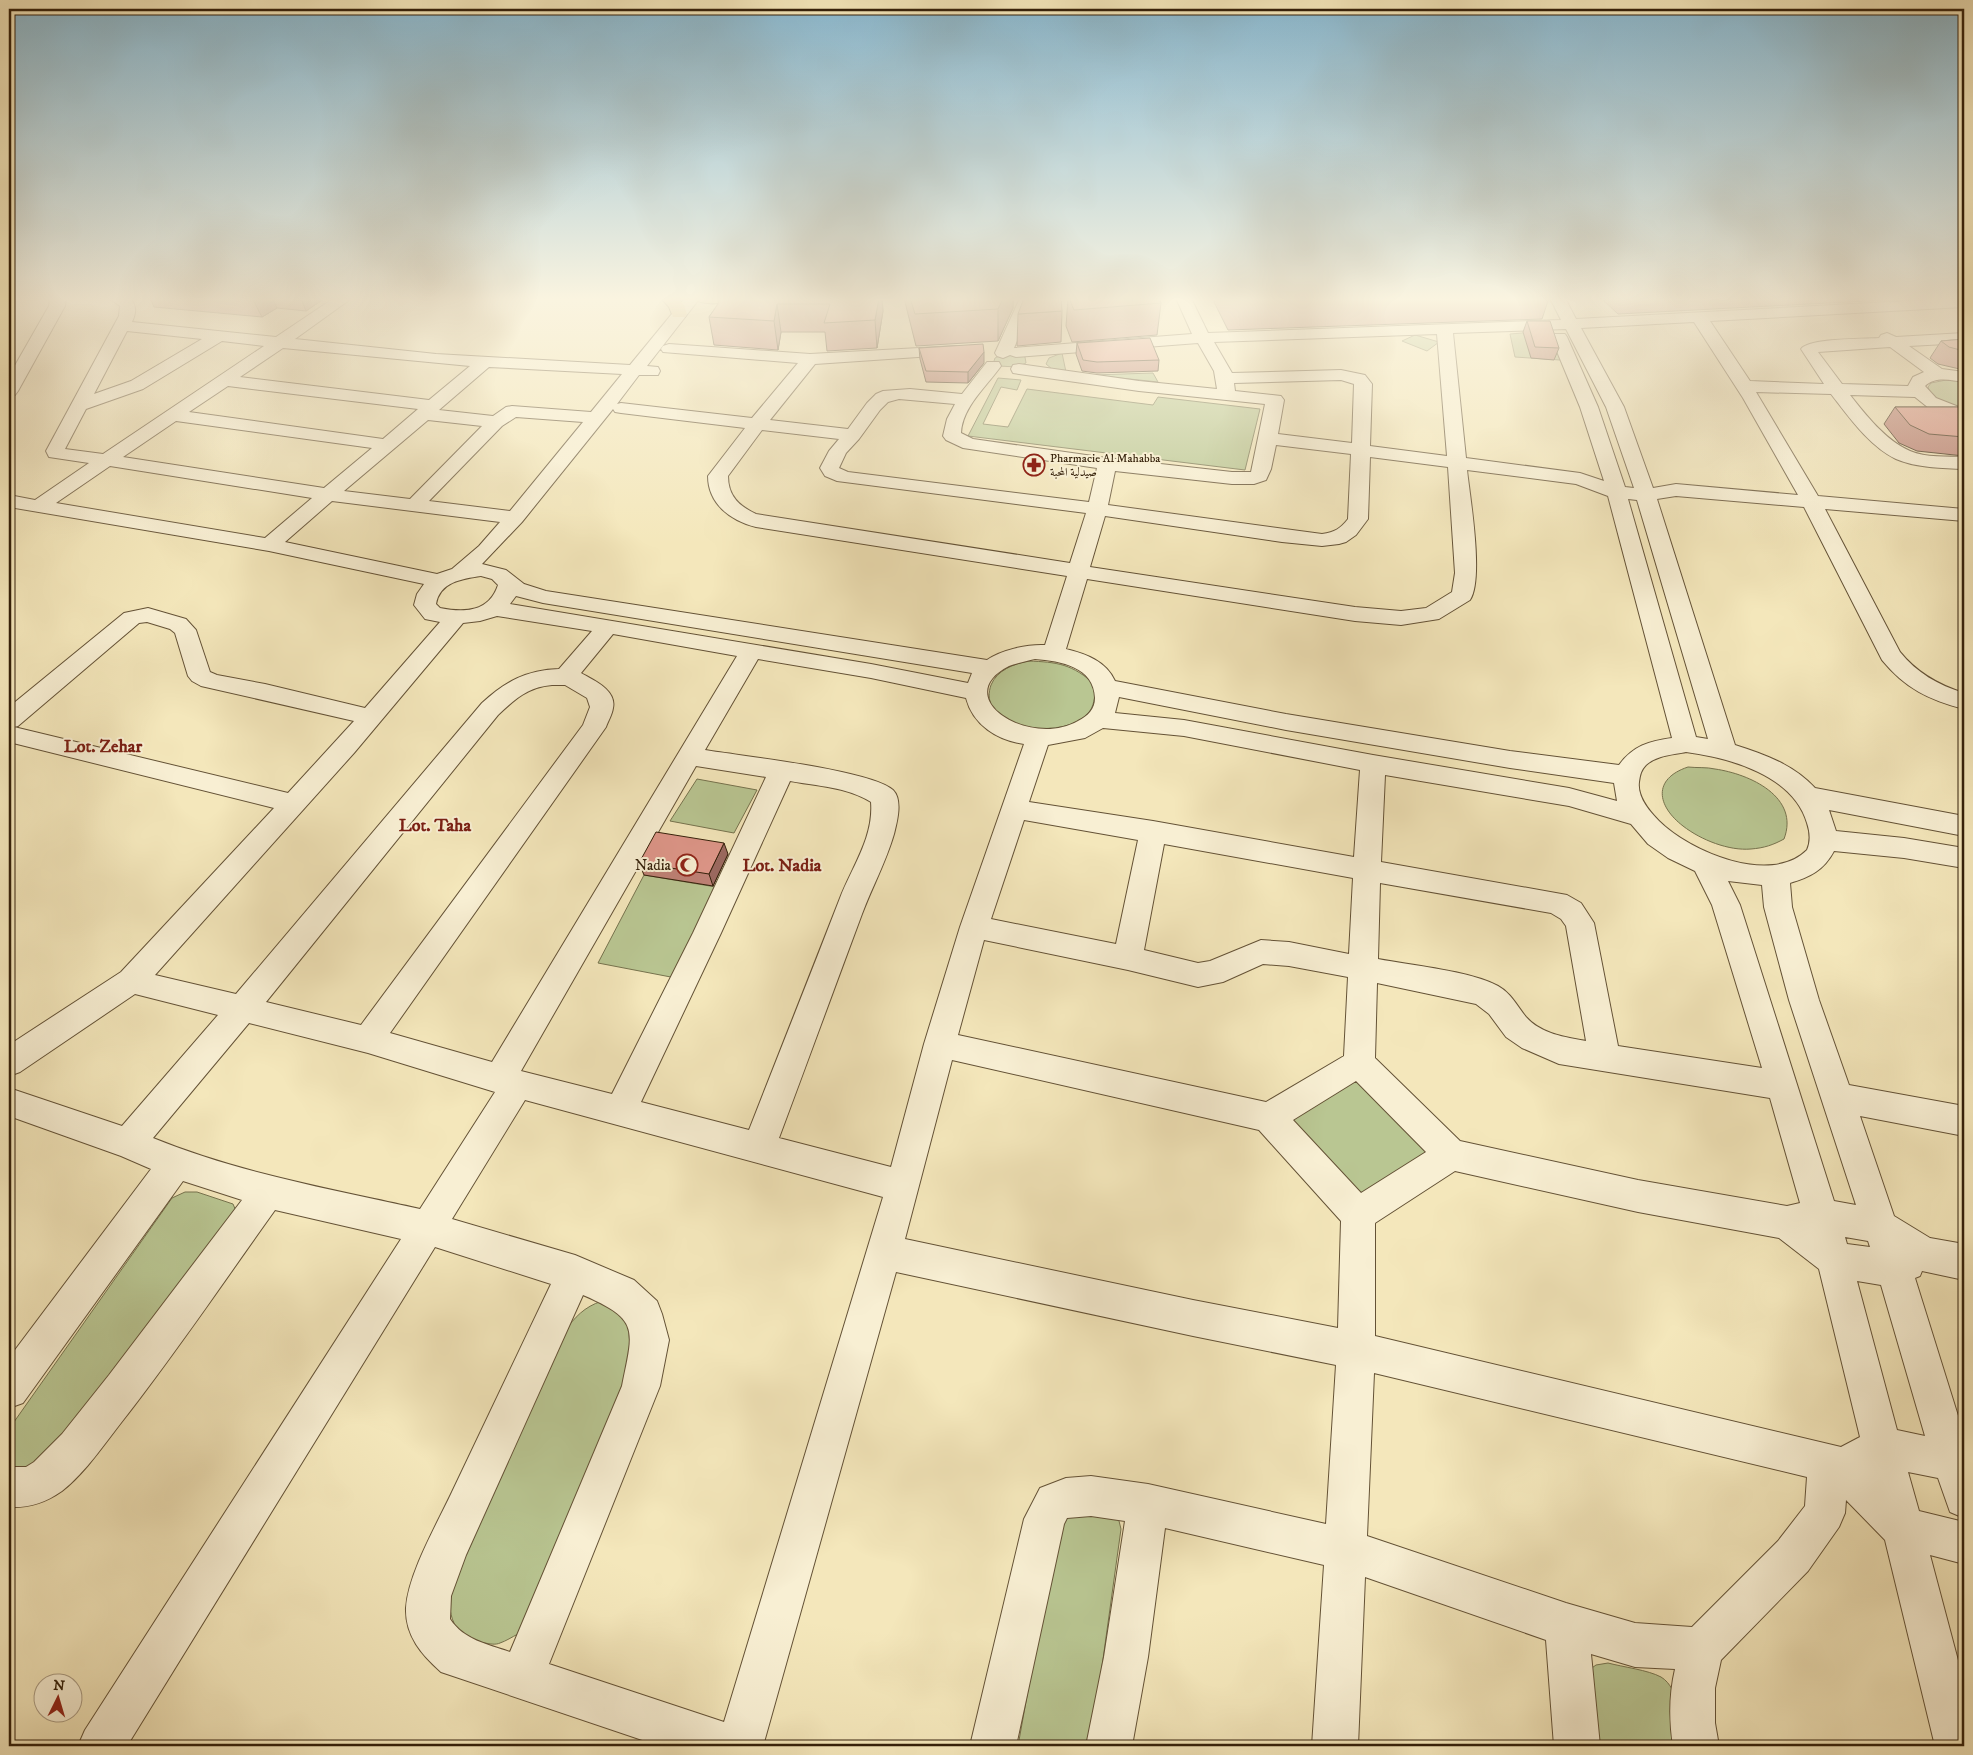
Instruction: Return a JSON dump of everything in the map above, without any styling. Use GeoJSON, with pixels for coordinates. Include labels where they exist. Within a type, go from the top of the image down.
{"type":"FeatureCollection","features":[{"type":"Feature","properties":{"kind":"street"},"geometry":{"type":"LineString","coordinates":[[9,391],[15,380]]}},
{"type":"Feature","properties":{"kind":"street"},"geometry":{"type":"LineString","coordinates":[[94,380],[55,451],[56,454],[329,494],[515,518]]}},
{"type":"Feature","properties":{"kind":"street"},"geometry":{"type":"LineString","coordinates":[[80,405],[137,385],[146,380]]}},
{"type":"Feature","properties":{"kind":"street"},"geometry":{"type":"LineString","coordinates":[[39,506],[224,380],[429,410],[496,422]]}},
{"type":"Feature","properties":{"kind":"street"},"geometry":{"type":"LineString","coordinates":[[269,545],[465,380]]}},
{"type":"Feature","properties":{"kind":"street"},"geometry":{"type":"LineString","coordinates":[[625,380],[515,518],[486,550],[428,592],[425,604],[433,614],[455,619],[472,617],[493,609],[507,596],[506,565],[621,408],[645,380]]}},
{"type":"Feature","properties":{"kind":"street"},"geometry":{"type":"LineString","coordinates":[[793,380],[718,476],[717,486],[723,497],[741,516],[756,521],[1356,614],[1402,618],[1431,614],[1462,596],[1466,573],[1450,380]]}},
{"type":"Feature","properties":{"kind":"street"},"geometry":{"type":"LineString","coordinates":[[986,380],[966,400],[951,432],[952,436],[957,440],[969,444],[1107,464],[1232,478],[1254,478],[1259,476],[1262,469],[1278,380]]}},
{"type":"Feature","properties":{"kind":"street"},"geometry":{"type":"LineString","coordinates":[[1172,380],[1226,387],[1275,400]]}},
{"type":"Feature","properties":{"kind":"street"},"geometry":{"type":"LineString","coordinates":[[1224,380],[1226,387]]}},
{"type":"Feature","properties":{"kind":"street"},"geometry":{"type":"LineString","coordinates":[[1226,387],[1260,380]]}},
{"type":"Feature","properties":{"kind":"street"},"geometry":{"type":"LineString","coordinates":[[966,400],[888,395],[878,402],[832,460],[828,468],[832,472],[844,477],[1322,540],[1339,538],[1350,531],[1358,519],[1363,384],[1360,380]]}},
{"type":"Feature","properties":{"kind":"street"},"geometry":{"type":"LineString","coordinates":[[1578,380],[1590,407],[1614,484],[1686,744]]}},
{"type":"Feature","properties":{"kind":"street"},"geometry":{"type":"LineString","coordinates":[[1598,380],[1615,407],[1643,487],[1724,749]]}},
{"type":"Feature","properties":{"kind":"street"},"geometry":{"type":"LineString","coordinates":[[1741,380],[1812,502],[1890,656],[1908,676],[1936,691],[1964,701]]}},
{"type":"Feature","properties":{"kind":"street"},"geometry":{"type":"LineString","coordinates":[[1830,380],[1881,442],[1893,450],[1905,456],[1924,460],[1964,463]]}},
{"type":"Feature","properties":{"kind":"street"},"geometry":{"type":"LineString","coordinates":[[1918,380],[1916,386],[1919,392],[1940,406],[1964,414]]}},
{"type":"Feature","properties":{"kind":"street"},"geometry":{"type":"LineString","coordinates":[[1745,386],[1919,392]]}},
{"type":"Feature","properties":{"kind":"street"},"geometry":{"type":"LineString","coordinates":[[621,408],[852,435]]}},
{"type":"Feature","properties":{"kind":"street"},"geometry":{"type":"LineString","coordinates":[[415,505],[496,422],[512,412],[596,418]]}},
{"type":"Feature","properties":{"kind":"street"},"geometry":{"type":"LineString","coordinates":[[173,415],[388,445]]}},
{"type":"Feature","properties":{"kind":"street"},"geometry":{"type":"LineString","coordinates":[[1267,438],[1614,484],[1964,515]]}},
{"type":"Feature","properties":{"kind":"street"},"geometry":{"type":"LineString","coordinates":[[1054,653],[1097,509],[1107,464]]}},
{"type":"Feature","properties":{"kind":"street"},"geometry":{"type":"LineString","coordinates":[[9,501],[451,577],[506,565]]}},
{"type":"Feature","properties":{"kind":"street"},"geometry":{"type":"LineString","coordinates":[[506,565],[516,589],[543,597],[988,668]]}},
{"type":"Feature","properties":{"kind":"street"},"geometry":{"type":"LineString","coordinates":[[493,609],[608,626],[751,652],[871,671],[976,692]]}},
{"type":"Feature","properties":{"kind":"street"},"geometry":{"type":"LineString","coordinates":[[9,720],[132,618],[144,615],[178,624],[185,630],[200,676],[209,681],[370,717]]}},
{"type":"Feature","properties":{"kind":"street"},"geometry":{"type":"LineString","coordinates":[[9,1062],[131,981],[416,667],[455,619]]}},
{"type":"Feature","properties":{"kind":"street"},"geometry":{"type":"LineString","coordinates":[[565,677],[608,626]]}},
{"type":"Feature","properties":{"kind":"street"},"geometry":{"type":"LineString","coordinates":[[101,1746],[427,1228],[689,756],[751,652]]}},
{"type":"Feature","properties":{"kind":"street"},"geometry":{"type":"LineString","coordinates":[[1035,652],[1054,653],[1072,657],[1100,675],[1107,687],[1108,703],[1099,719],[1083,730],[1062,737],[1038,739],[1014,735],[994,725],[981,712],[976,692],[978,682],[988,668],[1001,660],[1017,654],[1035,652]]}},
{"type":"Feature","properties":{"kind":"street"},"geometry":{"type":"LineString","coordinates":[[128,1143],[244,1008],[490,709],[509,691],[524,682],[541,676],[573,679],[598,694],[602,707],[594,727],[368,1040]]}},
{"type":"Feature","properties":{"kind":"street"},"geometry":{"type":"LineString","coordinates":[[1107,687],[1180,704],[1301,726],[1569,769],[1626,775]]}},
{"type":"Feature","properties":{"kind":"street"},"geometry":{"type":"LineString","coordinates":[[1099,719],[1184,728],[1373,764],[1569,797],[1638,817]]}},
{"type":"Feature","properties":{"kind":"street"},"geometry":{"type":"LineString","coordinates":[[9,734],[292,803]]}},
{"type":"Feature","properties":{"kind":"street"},"geometry":{"type":"LineString","coordinates":[[740,1746],[903,1186],[940,1044],[974,927],[1038,739]]}},
{"type":"Feature","properties":{"kind":"street"},"geometry":{"type":"LineString","coordinates":[[1686,744],[1724,749],[1755,760],[1776,772],[1806,796],[1821,818],[1824,840],[1817,857],[1800,869],[1775,875],[1742,874],[1706,865],[1679,852],[1655,835],[1638,817],[1625,788],[1626,775],[1631,764],[1640,755],[1668,745],[1686,744]]}},
{"type":"Feature","properties":{"kind":"street"},"geometry":{"type":"LineString","coordinates":[[689,756],[842,781],[870,789],[884,797],[886,810],[873,851],[759,1148]]}},
{"type":"Feature","properties":{"kind":"street"},"geometry":{"type":"LineString","coordinates":[[1373,764],[1366,871],[1364,968],[1359,1064],[1452,1155],[1638,1196],[1787,1223],[1821,1215],[1881,1227]]}},
{"type":"Feature","properties":{"kind":"street"},"geometry":{"type":"LineString","coordinates":[[620,1111],[707,933],[782,771]]}},
{"type":"Feature","properties":{"kind":"street"},"geometry":{"type":"LineString","coordinates":[[1806,796],[1964,826]]}},
{"type":"Feature","properties":{"kind":"street"},"geometry":{"type":"LineString","coordinates":[[1013,809],[1153,831],[1366,871],[1557,903],[1571,911],[1580,923],[1604,1056]]}},
{"type":"Feature","properties":{"kind":"street"},"geometry":{"type":"LineString","coordinates":[[1128,958],[1153,831]]}},
{"type":"Feature","properties":{"kind":"street"},"geometry":{"type":"LineString","coordinates":[[1824,840],[1904,848],[1964,858]]}},
{"type":"Feature","properties":{"kind":"street"},"geometry":{"type":"LineString","coordinates":[[1706,865],[1726,905],[1783,1086],[1834,1260],[1958,1746]]}},
{"type":"Feature","properties":{"kind":"street"},"geometry":{"type":"LineString","coordinates":[[1775,875],[1778,907],[1804,1000],[1881,1227],[1909,1262],[1964,1498]]}},
{"type":"Feature","properties":{"kind":"street"},"geometry":{"type":"LineString","coordinates":[[974,927],[1128,958],[1198,975],[1213,973],[1261,952],[1289,954],[1364,968],[1471,990],[1487,996],[1500,1005],[1517,1028],[1533,1039],[1559,1050],[1783,1086]]}},
{"type":"Feature","properties":{"kind":"street"},"geometry":{"type":"LineString","coordinates":[[131,981],[368,1040],[509,1081],[903,1186]]}},
{"type":"Feature","properties":{"kind":"street"},"geometry":{"type":"LineString","coordinates":[[940,1044],[1269,1117],[1358,1215],[1356,1350],[1335,1746]]}},
{"type":"Feature","properties":{"kind":"street"},"geometry":{"type":"LineString","coordinates":[[1269,1117],[1359,1064]]}},
{"type":"Feature","properties":{"kind":"street"},"geometry":{"type":"LineString","coordinates":[[1837,1097],[1964,1121]]}},
{"type":"Feature","properties":{"kind":"street"},"geometry":{"type":"LineString","coordinates":[[9,1102],[128,1143],[176,1163],[268,1192],[427,1228],[574,1273],[621,1293],[644,1314],[650,1340],[642,1386],[522,1677]]}},
{"type":"Feature","properties":{"kind":"street"},"geometry":{"type":"LineString","coordinates":[[1358,1215],[1452,1155]]}},
{"type":"Feature","properties":{"kind":"street"},"geometry":{"type":"LineString","coordinates":[[9,1389],[176,1163]]}},
{"type":"Feature","properties":{"kind":"street"},"geometry":{"type":"LineString","coordinates":[[9,1487],[30,1487],[48,1476],[76,1448],[123,1389],[268,1192]]}},
{"type":"Feature","properties":{"kind":"street"},"geometry":{"type":"LineString","coordinates":[[1787,1223],[1834,1260],[1964,1262]]}},
{"type":"Feature","properties":{"kind":"street"},"geometry":{"type":"LineString","coordinates":[[884,1252],[1183,1316],[1356,1350],[1835,1465],[1901,1527],[1964,1543]]}},
{"type":"Feature","properties":{"kind":"street"},"geometry":{"type":"LineString","coordinates":[[574,1273],[451,1540],[433,1585],[427,1612],[431,1629],[442,1644],[457,1656],[728,1746]]}},
{"type":"Feature","properties":{"kind":"street"},"geometry":{"type":"LineString","coordinates":[[1835,1465],[1883,1447],[1958,1466]]}},
{"type":"Feature","properties":{"kind":"street"},"geometry":{"type":"LineString","coordinates":[[1696,1746],[1692,1723],[1693,1688],[1701,1649],[1793,1556],[1825,1513],[1835,1465]]}},
{"type":"Feature","properties":{"kind":"street"},"geometry":{"type":"LineString","coordinates":[[993,1746],[1044,1519],[1054,1502],[1066,1498],[1091,1496],[1148,1504],[1345,1549],[1566,1625],[1635,1645],[1701,1649]]}},
{"type":"Feature","properties":{"kind":"street"},"geometry":{"type":"LineString","coordinates":[[1109,1746],[1126,1657],[1148,1504]]}},
{"type":"Feature","properties":{"kind":"street"},"geometry":{"type":"LineString","coordinates":[[1566,1625],[1577,1746]]}},
{"type":"Feature","properties":{"kind":"green space"},"geometry":{"type":"Polygon","coordinates":[[[997,380],[1021,380],[1017,390],[1001,387],[983,424],[1008,427],[1027,389],[1153,405],[1158,397],[1260,409],[1245,470],[968,436],[997,380]]]}},
{"type":"Feature","properties":{"kind":"green space"},"geometry":{"type":"Polygon","coordinates":[[[1138,380],[1157,380],[1158,382],[1138,380]]]}},
{"type":"Feature","properties":{"kind":"green space"},"geometry":{"type":"Polygon","coordinates":[[[1946,380],[1964,382],[1964,409],[1943,402],[1930,392],[1928,387],[1931,383],[1946,380]]]}},
{"type":"Feature","properties":{"kind":"green space"},"geometry":{"type":"Polygon","coordinates":[[[1028,661],[1056,663],[1072,668],[1087,678],[1095,685],[1094,702],[1090,711],[1079,721],[1045,729],[1026,727],[1009,722],[997,713],[990,701],[991,685],[997,675],[1006,669],[1028,661]]]}},
{"type":"Feature","properties":{"kind":"green space"},"geometry":{"type":"Polygon","coordinates":[[[1688,767],[1709,768],[1729,772],[1743,776],[1769,790],[1785,811],[1787,824],[1784,839],[1760,848],[1734,848],[1715,844],[1683,826],[1668,810],[1662,794],[1668,778],[1688,767]]]}},
{"type":"Feature","properties":{"kind":"green space"},"geometry":{"type":"Polygon","coordinates":[[[697,779],[757,790],[734,833],[670,821],[697,779]]]}},
{"type":"Feature","properties":{"kind":"green space"},"geometry":{"type":"Polygon","coordinates":[[[644,875],[716,887],[676,978],[598,963],[644,875]]]}},
{"type":"Feature","properties":{"kind":"green space"},"geometry":{"type":"Polygon","coordinates":[[[1360,1077],[1433,1151],[1360,1199],[1285,1120],[1360,1077]]]}},
{"type":"Feature","properties":{"kind":"green space"},"geometry":{"type":"Polygon","coordinates":[[[185,1192],[197,1192],[233,1204],[236,1211],[89,1418],[28,1474],[9,1471],[9,1429],[172,1198],[185,1192]]]}},
{"type":"Feature","properties":{"kind":"green space"},"geometry":{"type":"Polygon","coordinates":[[[602,1301],[627,1308],[634,1377],[518,1634],[497,1644],[474,1641],[465,1637],[454,1623],[450,1605],[451,1585],[564,1332],[580,1313],[602,1301]]]}},
{"type":"Feature","properties":{"kind":"green space"},"geometry":{"type":"Polygon","coordinates":[[[1063,1512],[1111,1512],[1119,1521],[1121,1529],[1091,1746],[1018,1746],[1058,1523],[1063,1512]]]}},
{"type":"Feature","properties":{"kind":"green space"},"geometry":{"type":"Polygon","coordinates":[[[1608,1663],[1649,1672],[1667,1682],[1679,1708],[1684,1746],[1593,1746],[1588,1683],[1589,1670],[1596,1665],[1608,1663]]]}},
{"type":"Feature","properties":{"kind":"building"},"geometry":{"type":"Polygon","coordinates":[[[1895,407],[1964,407],[1964,437],[1929,434],[1910,425],[1895,407]]]}},
{"type":"Feature","properties":{"kind":"building"},"geometry":{"type":"Polygon","coordinates":[[[656,832],[724,843],[709,874],[639,863],[656,832]]]}},
{"type":"Feature","properties":{"kind":"place","name":"Pharmacie Al Mahabba صيدلية المحبة"},"geometry":{"type":"Point","coordinates":[1034,465]}},
{"type":"Feature","properties":{"kind":"place","name":"Nadia"},"geometry":{"type":"Point","coordinates":[687,865]}},
{"type":"Feature","properties":{"kind":"district","name":"Lot. Zehar"},"geometry":{"type":"Point","coordinates":[103,746]}},
{"type":"Feature","properties":{"kind":"district","name":"Lot. Taha"},"geometry":{"type":"Point","coordinates":[435,825]}},
{"type":"Feature","properties":{"kind":"district","name":"Lot. Nadia"},"geometry":{"type":"Point","coordinates":[782,865]}}]}
